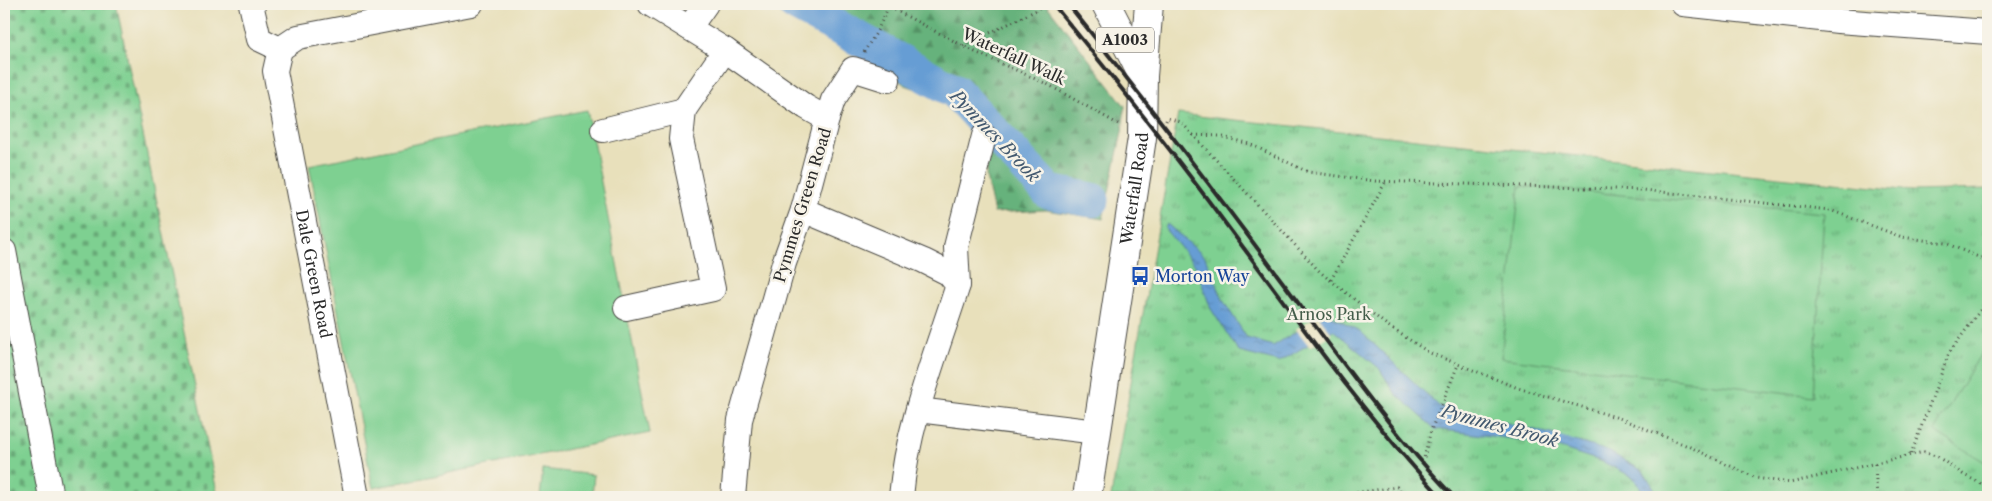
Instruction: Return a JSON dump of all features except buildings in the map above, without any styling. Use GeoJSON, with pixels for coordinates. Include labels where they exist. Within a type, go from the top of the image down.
{"type":"FeatureCollection","features":[{"type":"Feature","properties":{"kind":"main road","name":"Waterfall Road"},"geometry":{"type":"LineString","coordinates":[[1087,497],[1142,138],[1143,76],[1106,4]]}},
{"type":"Feature","properties":{"kind":"main road"},"geometry":{"type":"LineString","coordinates":[[1143,76],[1149,4]]}},
{"type":"Feature","properties":{"kind":"street"},"geometry":{"type":"LineString","coordinates":[[251,4],[259,38],[280,49],[298,37],[471,4]]}},
{"type":"Feature","properties":{"kind":"street","name":"Pymmes Green Road"},"geometry":{"type":"LineString","coordinates":[[650,4],[724,50],[806,107],[827,119],[803,210],[784,263],[740,420],[733,497]]}},
{"type":"Feature","properties":{"kind":"street"},"geometry":{"type":"LineString","coordinates":[[689,28],[706,4]]}},
{"type":"Feature","properties":{"kind":"street"},"geometry":{"type":"LineString","coordinates":[[1683,4],[1838,12],[1988,32]]}},
{"type":"Feature","properties":{"kind":"street","name":"Dale Green Road"},"geometry":{"type":"LineString","coordinates":[[280,49],[275,71],[357,497]]}},
{"type":"Feature","properties":{"kind":"street"},"geometry":{"type":"LineString","coordinates":[[626,308],[714,289],[681,139],[684,110],[724,50]]}},
{"type":"Feature","properties":{"kind":"street"},"geometry":{"type":"LineString","coordinates":[[827,119],[833,100],[853,68],[888,80]]}},
{"type":"Feature","properties":{"kind":"street"},"geometry":{"type":"LineString","coordinates":[[603,130],[684,110]]}},
{"type":"Feature","properties":{"kind":"street"},"geometry":{"type":"LineString","coordinates":[[901,497],[903,472],[918,410],[958,285],[956,247],[984,136]]}},
{"type":"Feature","properties":{"kind":"street"},"geometry":{"type":"LineString","coordinates":[[803,210],[924,261],[948,273],[958,285]]}},
{"type":"Feature","properties":{"kind":"street"},"geometry":{"type":"LineString","coordinates":[[4,251],[51,497]]}},
{"type":"Feature","properties":{"kind":"street"},"geometry":{"type":"LineString","coordinates":[[918,410],[1097,432]]}},
{"type":"Feature","properties":{"kind":"path"},"geometry":{"type":"LineString","coordinates":[[963,46],[1049,4]]}},
{"type":"Feature","properties":{"kind":"path"},"geometry":{"type":"LineString","coordinates":[[861,56],[876,33],[889,5]]}},
{"type":"Feature","properties":{"kind":"path","name":"Waterfall Walk"},"geometry":{"type":"LineString","coordinates":[[889,5],[963,46],[1047,84],[1124,127]]}},
{"type":"Feature","properties":{"kind":"path"},"geometry":{"type":"LineString","coordinates":[[1167,118],[1181,122],[1307,259],[1388,326],[1430,353],[1518,388],[1619,418],[1688,446],[1756,478],[1790,483],[1924,452],[1938,457],[1964,475],[1988,487]]}},
{"type":"Feature","properties":{"kind":"path"},"geometry":{"type":"LineString","coordinates":[[1193,135],[1219,136],[1250,144],[1308,172],[1386,181],[1643,190],[1830,210],[1902,237],[1945,243],[1988,260]]}},
{"type":"Feature","properties":{"kind":"path"},"geometry":{"type":"LineString","coordinates":[[1331,280],[1386,181]]}},
{"type":"Feature","properties":{"kind":"path"},"geometry":{"type":"LineString","coordinates":[[1911,454],[1949,354],[1981,309],[1988,303]]}},
{"type":"Feature","properties":{"kind":"path"},"geometry":{"type":"LineString","coordinates":[[1423,462],[1431,430],[1458,365]]}},
{"type":"Feature","properties":{"kind":"path"},"geometry":{"type":"LineString","coordinates":[[1875,464],[1877,497]]}},
{"type":"Feature","properties":{"kind":"path"},"geometry":{"type":"LineString","coordinates":[[1343,497],[1346,494],[1397,486],[1404,497]]}},
{"type":"Feature","properties":{"kind":"green space"},"geometry":{"type":"Polygon","coordinates":[[[4,4],[116,4],[218,497],[4,497],[4,4]]]}},
{"type":"Feature","properties":{"kind":"green space"},"geometry":{"type":"Polygon","coordinates":[[[785,4],[1046,4],[1125,106],[1122,132],[1103,219],[1046,210],[994,213],[986,177],[993,116],[905,85],[850,45],[785,4]]]}},
{"type":"Feature","properties":{"kind":"green space"},"geometry":{"type":"Polygon","coordinates":[[[587,110],[650,433],[373,488],[309,165],[587,110]]]}},
{"type":"Feature","properties":{"kind":"green space","name":"Arnos Park"},"geometry":{"type":"Polygon","coordinates":[[[1178,114],[1912,191],[1988,189],[1988,497],[1111,497],[1178,114]]]}},
{"type":"Feature","properties":{"kind":"green space"},"geometry":{"type":"Polygon","coordinates":[[[1520,186],[1824,213],[1813,396],[1501,358],[1520,186]]]}},
{"type":"Feature","properties":{"kind":"green space"},"geometry":{"type":"Polygon","coordinates":[[[1988,342],[1988,464],[1934,431],[1988,342]]]}},
{"type":"Feature","properties":{"kind":"green space"},"geometry":{"type":"Polygon","coordinates":[[[543,469],[594,475],[592,497],[540,497],[543,469]]]}},
{"type":"Feature","properties":{"kind":"water"},"geometry":{"type":"Polygon","coordinates":[[[1167,224],[1205,257],[1224,302],[1247,338],[1273,346],[1326,313],[1360,331],[1439,406],[1551,434],[1608,451],[1643,471],[1660,497],[1647,497],[1633,477],[1603,462],[1545,443],[1435,429],[1395,393],[1379,368],[1333,330],[1279,362],[1239,352],[1211,309],[1195,265],[1165,229],[1167,224]]]}},
{"type":"Feature","properties":{"kind":"pier"},"geometry":{"type":"Polygon","coordinates":[[[1318,315],[1332,334],[1310,347],[1296,329],[1318,315]]]}},
{"type":"Feature","properties":{"kind":"waterway","name":"Pymmes Brook"},"geometry":{"type":"LineString","coordinates":[[795,4],[955,91],[1049,192],[1092,200]]}},
{"type":"Feature","properties":{"kind":"railway"},"geometry":{"type":"LineString","coordinates":[[1053,4],[1185,170],[1358,399],[1441,497]]}},
{"type":"Feature","properties":{"kind":"railway"},"geometry":{"type":"LineString","coordinates":[[1068,4],[1148,105],[1385,418],[1430,472],[1454,497]]}},
{"type":"Feature","properties":{"kind":"place","name":"Morton Way"},"geometry":{"type":"Point","coordinates":[1140,276]}}]}
